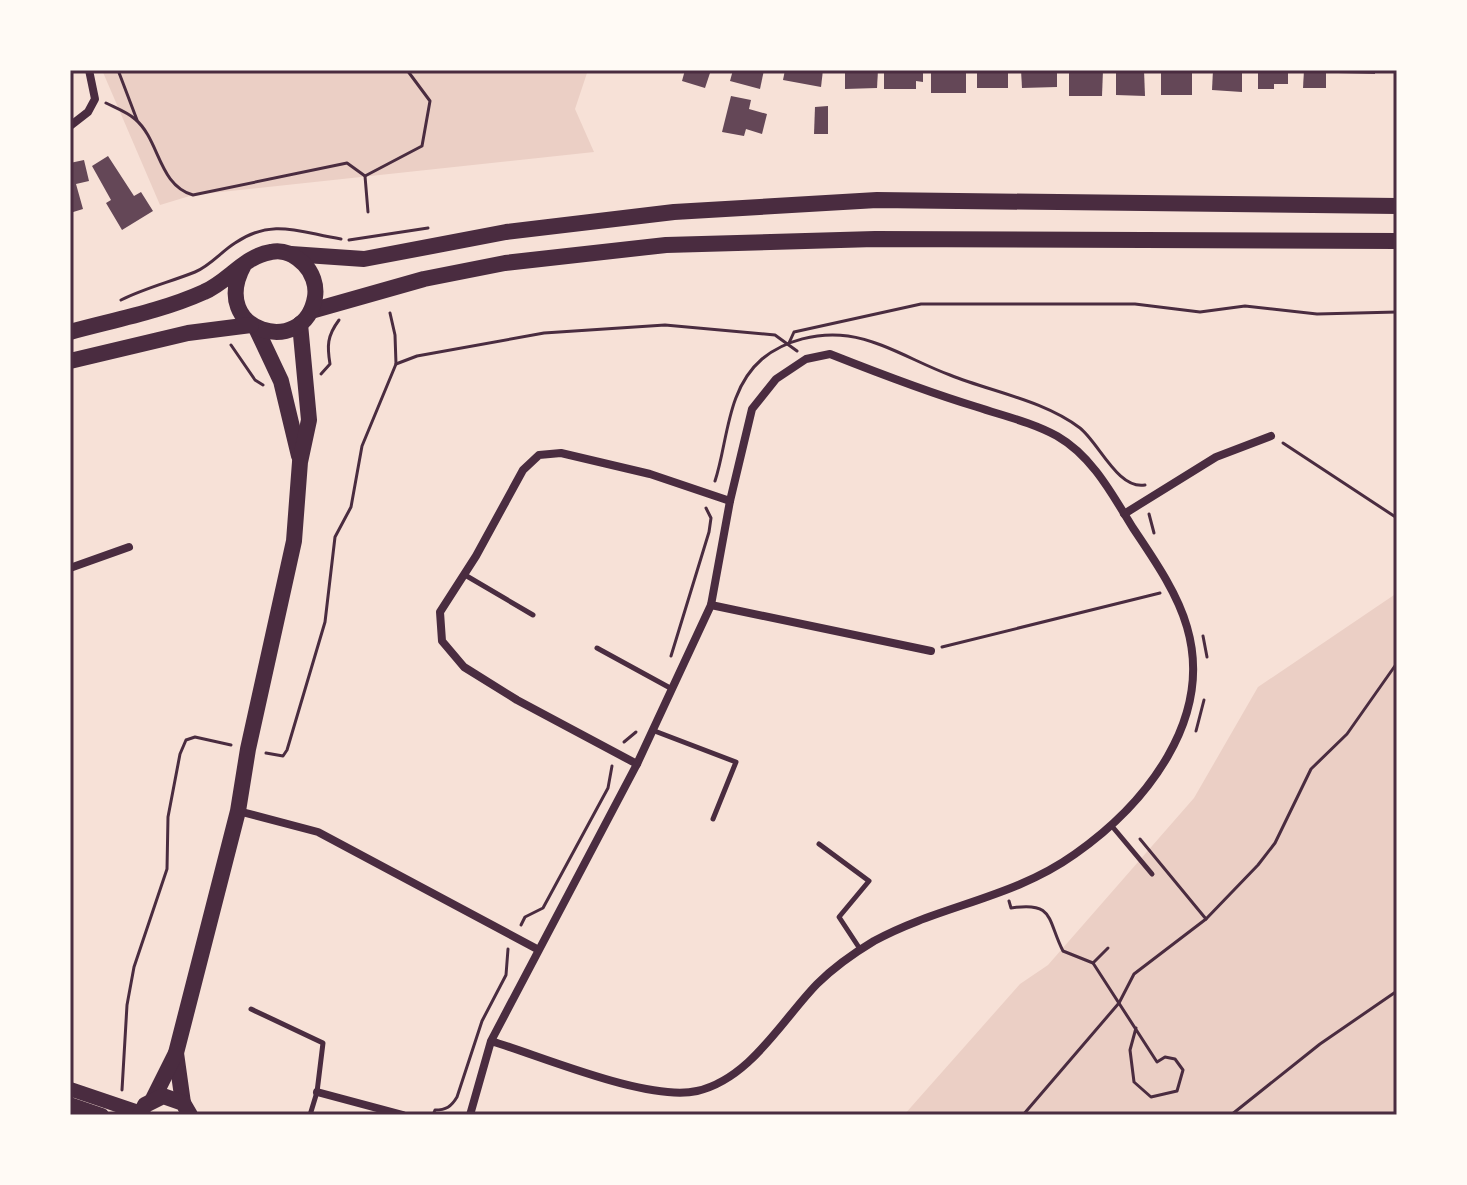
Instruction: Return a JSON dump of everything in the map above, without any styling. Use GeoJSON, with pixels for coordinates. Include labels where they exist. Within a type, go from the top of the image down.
{"type":"FeatureCollection","features":[{"type":"Feature","properties":{"kind":"main road"},"geometry":{"type":"LineString","coordinates":[[70,332],[207,291],[255,256],[273,251],[364,259],[506,232],[674,212],[877,200],[1397,206]]}},
{"type":"Feature","properties":{"kind":"main road"},"geometry":{"type":"LineString","coordinates":[[70,361],[188,333],[254,327],[270,332],[286,331],[306,317],[424,279],[505,263],[666,245],[875,239],[1397,241]]}},
{"type":"Feature","properties":{"kind":"main road"},"geometry":{"type":"LineString","coordinates":[[140,1114],[153,1099],[176,1053],[238,811],[248,749],[294,541],[300,462],[309,420],[306,317],[315,294],[313,278],[306,265],[291,254]]}},
{"type":"Feature","properties":{"kind":"main road"},"geometry":{"type":"LineString","coordinates":[[244,265],[235,280],[234,296],[239,311],[254,327],[281,381],[300,462]]}},
{"type":"Feature","properties":{"kind":"main road"},"geometry":{"type":"LineString","coordinates":[[176,1053],[186,1109]]}},
{"type":"Feature","properties":{"kind":"main road"},"geometry":{"type":"LineString","coordinates":[[153,1099],[163,1096],[186,1109]]}},
{"type":"Feature","properties":{"kind":"street"},"geometry":{"type":"LineString","coordinates":[[70,126],[88,112],[95,99],[89,70]]}},
{"type":"Feature","properties":{"kind":"street"},"geometry":{"type":"LineString","coordinates":[[470,1115],[491,1041],[637,764],[711,605],[730,501],[752,409],[776,379],[806,359],[830,354],[1023,420],[1059,437],[1092,464],[1170,589],[1187,626],[1192,650],[1189,708],[1177,742],[1152,780],[1110,824],[1077,853],[1006,893],[914,921],[860,949],[820,981],[747,1063],[717,1083],[697,1091],[655,1091],[491,1041]]}},
{"type":"Feature","properties":{"kind":"street"},"geometry":{"type":"LineString","coordinates":[[1124,514],[1199,466],[1271,436]]}},
{"type":"Feature","properties":{"kind":"street"},"geometry":{"type":"LineString","coordinates":[[637,764],[517,700],[464,667],[442,641],[440,612],[523,470],[539,455],[561,453],[650,474],[730,501]]}},
{"type":"Feature","properties":{"kind":"street"},"geometry":{"type":"LineString","coordinates":[[70,568],[129,547]]}},
{"type":"Feature","properties":{"kind":"street"},"geometry":{"type":"LineString","coordinates":[[711,605],[931,651]]}},
{"type":"Feature","properties":{"kind":"street"},"geometry":{"type":"LineString","coordinates":[[238,811],[318,832],[537,949]]}},
{"type":"Feature","properties":{"kind":"street"},"geometry":{"type":"LineString","coordinates":[[70,1089],[140,1114]]}},
{"type":"Feature","properties":{"kind":"street"},"geometry":{"type":"LineString","coordinates":[[317,1092],[403,1115]]}},
{"type":"Feature","properties":{"kind":"street"},"geometry":{"type":"LineString","coordinates":[[70,1104],[102,1115]]}},
{"type":"Feature","properties":{"kind":"lane"},"geometry":{"type":"LineString","coordinates":[[464,575],[533,615]]}},
{"type":"Feature","properties":{"kind":"lane"},"geometry":{"type":"LineString","coordinates":[[597,648],[672,689]]}},
{"type":"Feature","properties":{"kind":"lane"},"geometry":{"type":"LineString","coordinates":[[652,730],[736,762],[713,819]]}},
{"type":"Feature","properties":{"kind":"lane"},"geometry":{"type":"LineString","coordinates":[[1110,824],[1152,874]]}},
{"type":"Feature","properties":{"kind":"lane"},"geometry":{"type":"LineString","coordinates":[[819,844],[869,881],[839,917],[860,949]]}},
{"type":"Feature","properties":{"kind":"lane"},"geometry":{"type":"LineString","coordinates":[[251,1009],[323,1043],[317,1092],[310,1115]]}},
{"type":"Feature","properties":{"kind":"path"},"geometry":{"type":"LineString","coordinates":[[118,70],[137,120],[172,183],[182,192],[193,195],[347,163],[365,176],[368,212]]}},
{"type":"Feature","properties":{"kind":"path"},"geometry":{"type":"LineString","coordinates":[[365,176],[422,146],[430,101],[407,70]]}},
{"type":"Feature","properties":{"kind":"path"},"geometry":{"type":"LineString","coordinates":[[95,99],[137,120]]}},
{"type":"Feature","properties":{"kind":"path"},"geometry":{"type":"LineString","coordinates":[[789,343],[794,332],[921,304],[1135,304],[1200,312],[1245,306],[1305,313],[1397,312]]}},
{"type":"Feature","properties":{"kind":"path"},"geometry":{"type":"LineString","coordinates":[[390,313],[396,364],[417,356],[451,353],[544,333],[665,325],[775,335],[806,359]]}},
{"type":"Feature","properties":{"kind":"path"},"geometry":{"type":"LineString","coordinates":[[661,683],[687,614],[709,532],[711,518],[705,508],[736,395],[761,360],[789,343],[821,336],[849,336],[1031,403],[1064,417],[1085,433],[1127,482],[1136,487],[1148,484]]}},
{"type":"Feature","properties":{"kind":"path"},"geometry":{"type":"LineString","coordinates":[[1271,436],[1397,518]]}},
{"type":"Feature","properties":{"kind":"path"},"geometry":{"type":"LineString","coordinates":[[931,651],[1170,589]]}},
{"type":"Feature","properties":{"kind":"path"},"geometry":{"type":"LineString","coordinates":[[1023,1115],[1119,1003],[1134,974],[1206,919],[1275,843],[1311,769],[1347,734],[1397,663]]}},
{"type":"Feature","properties":{"kind":"path"},"geometry":{"type":"LineString","coordinates":[[433,1115],[435,1110],[453,1104],[457,1097],[482,1021],[506,975],[509,966],[506,954],[525,917],[543,908],[608,788],[610,771],[627,737],[641,727]]}},
{"type":"Feature","properties":{"kind":"path"},"geometry":{"type":"LineString","coordinates":[[1006,893],[1011,908],[1036,905],[1045,911],[1063,951],[1093,963],[1136,1028],[1157,1062],[1165,1057],[1175,1059],[1183,1070],[1177,1091],[1151,1097],[1134,1082],[1130,1050],[1136,1028]]}},
{"type":"Feature","properties":{"kind":"path"},"geometry":{"type":"LineString","coordinates":[[1191,902],[1206,919]]}},
{"type":"Feature","properties":{"kind":"path"},"geometry":{"type":"LineString","coordinates":[[1093,963],[1108,948]]}},
{"type":"Feature","properties":{"kind":"path"},"geometry":{"type":"LineString","coordinates":[[1231,1115],[1320,1044],[1397,991]]}},
{"type":"Feature","properties":{"kind":"shaded area"},"geometry":{"type":"Polygon","coordinates":[[[102,70],[588,70],[575,109],[594,152],[193,195],[160,205],[102,70]]]}},
{"type":"Feature","properties":{"kind":"shaded area"},"geometry":{"type":"Polygon","coordinates":[[[1397,593],[1397,1115],[904,1115],[1020,984],[1048,965],[1194,798],[1258,687],[1397,593]]]}},
{"type":"Feature","properties":{"kind":"building"},"geometry":{"type":"Polygon","coordinates":[[[685,70],[711,70],[705,88],[682,81],[685,70]]]}},
{"type":"Feature","properties":{"kind":"building"},"geometry":{"type":"Polygon","coordinates":[[[733,70],[764,70],[760,89],[730,81],[733,70]]]}},
{"type":"Feature","properties":{"kind":"building"},"geometry":{"type":"Polygon","coordinates":[[[785,70],[823,70],[821,87],[783,80],[785,70]]]}},
{"type":"Feature","properties":{"kind":"building"},"geometry":{"type":"Polygon","coordinates":[[[845,70],[878,70],[877,88],[845,89],[845,70]]]}},
{"type":"Feature","properties":{"kind":"building"},"geometry":{"type":"Polygon","coordinates":[[[884,70],[923,70],[923,82],[916,81],[916,89],[884,89],[884,70]]]}},
{"type":"Feature","properties":{"kind":"building"},"geometry":{"type":"Polygon","coordinates":[[[931,70],[966,70],[966,93],[931,93],[931,70]]]}},
{"type":"Feature","properties":{"kind":"building"},"geometry":{"type":"Polygon","coordinates":[[[977,70],[1008,70],[1008,88],[977,88],[977,70]]]}},
{"type":"Feature","properties":{"kind":"building"},"geometry":{"type":"Polygon","coordinates":[[[1021,70],[1057,70],[1057,87],[1022,88],[1021,70]]]}},
{"type":"Feature","properties":{"kind":"building"},"geometry":{"type":"Polygon","coordinates":[[[1069,70],[1103,70],[1102,96],[1069,96],[1069,70]]]}},
{"type":"Feature","properties":{"kind":"building"},"geometry":{"type":"Polygon","coordinates":[[[1116,70],[1144,70],[1145,96],[1116,95],[1116,70]]]}},
{"type":"Feature","properties":{"kind":"building"},"geometry":{"type":"Polygon","coordinates":[[[1161,70],[1192,70],[1192,95],[1161,95],[1161,70]]]}},
{"type":"Feature","properties":{"kind":"building"},"geometry":{"type":"Polygon","coordinates":[[[1213,70],[1242,70],[1242,92],[1212,90],[1213,70]]]}},
{"type":"Feature","properties":{"kind":"building"},"geometry":{"type":"Polygon","coordinates":[[[1258,70],[1288,70],[1288,84],[1274,84],[1274,89],[1258,89],[1258,70]]]}},
{"type":"Feature","properties":{"kind":"building"},"geometry":{"type":"Polygon","coordinates":[[[1304,70],[1326,70],[1326,88],[1303,88],[1304,70]]]}},
{"type":"Feature","properties":{"kind":"building"},"geometry":{"type":"Polygon","coordinates":[[[1338,70],[1375,70],[1375,74],[1338,73],[1338,70]]]}},
{"type":"Feature","properties":{"kind":"building"},"geometry":{"type":"Polygon","coordinates":[[[731,96],[751,100],[749,109],[767,114],[762,134],[746,129],[744,136],[722,132],[731,96]]]}},
{"type":"Feature","properties":{"kind":"building"},"geometry":{"type":"Polygon","coordinates":[[[828,106],[828,134],[814,134],[815,107],[828,106]]]}},
{"type":"Feature","properties":{"kind":"building"},"geometry":{"type":"Polygon","coordinates":[[[108,156],[134,196],[141,192],[153,211],[122,230],[106,203],[111,200],[92,166],[108,156]]]}},
{"type":"Feature","properties":{"kind":"building"},"geometry":{"type":"Polygon","coordinates":[[[84,160],[89,181],[76,184],[83,209],[70,213],[70,163],[84,160]]]}}]}
